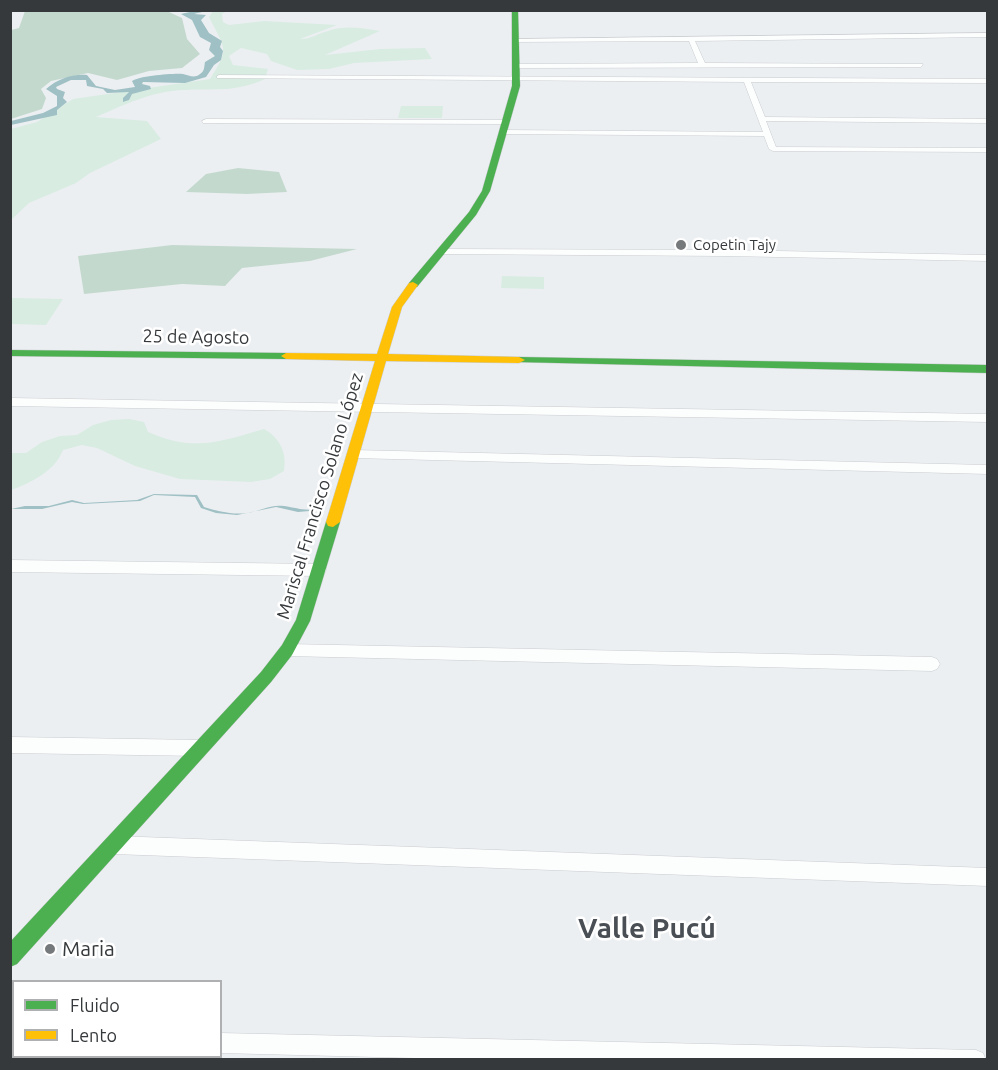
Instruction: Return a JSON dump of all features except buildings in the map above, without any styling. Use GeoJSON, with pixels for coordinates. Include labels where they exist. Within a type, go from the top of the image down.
{"type":"FeatureCollection","features":[{"type":"Feature","properties":{"kind":"main road","name":"Mariscal Francisco Solano López"},"geometry":{"type":"LineString","coordinates":[[10,957],[266,677],[287,650],[303,621],[394,315],[403,297],[482,200],[514,95],[515,10]]}},
{"type":"Feature","properties":{"kind":"main road","name":"25 de Agosto"},"geometry":{"type":"LineString","coordinates":[[11,353],[381,357],[987,369]]}},
{"type":"Feature","properties":{"kind":"street"},"geometry":{"type":"LineString","coordinates":[[515,41],[987,35]]}},
{"type":"Feature","properties":{"kind":"street"},"geometry":{"type":"LineString","coordinates":[[691,38],[702,65]]}},
{"type":"Feature","properties":{"kind":"street"},"geometry":{"type":"LineString","coordinates":[[516,74],[702,65],[921,65]]}},
{"type":"Feature","properties":{"kind":"street"},"geometry":{"type":"LineString","coordinates":[[219,77],[516,74],[747,80],[987,81]]}},
{"type":"Feature","properties":{"kind":"street"},"geometry":{"type":"LineString","coordinates":[[747,80],[773,149],[987,150]]}},
{"type":"Feature","properties":{"kind":"street"},"geometry":{"type":"LineString","coordinates":[[762,119],[987,121]]}},
{"type":"Feature","properties":{"kind":"street"},"geometry":{"type":"LineString","coordinates":[[206,121],[767,134]]}},
{"type":"Feature","properties":{"kind":"street"},"geometry":{"type":"LineString","coordinates":[[441,252],[725,253],[987,258]]}},
{"type":"Feature","properties":{"kind":"street"},"geometry":{"type":"LineString","coordinates":[[10,402],[367,406],[987,418]]}},
{"type":"Feature","properties":{"kind":"street"},"geometry":{"type":"LineString","coordinates":[[353,454],[987,470]]}},
{"type":"Feature","properties":{"kind":"street"},"geometry":{"type":"LineString","coordinates":[[10,566],[319,570]]}},
{"type":"Feature","properties":{"kind":"street"},"geometry":{"type":"LineString","coordinates":[[287,650],[932,664]]}},
{"type":"Feature","properties":{"kind":"street"},"geometry":{"type":"LineString","coordinates":[[10,745],[201,748]]}},
{"type":"Feature","properties":{"kind":"street"},"geometry":{"type":"LineString","coordinates":[[114,844],[987,877]]}},
{"type":"Feature","properties":{"kind":"street"},"geometry":{"type":"LineString","coordinates":[[222,1043],[976,1059]]}},
{"type":"Feature","properties":{"kind":"green space"},"geometry":{"type":"Polygon","coordinates":[[[25,11],[176,11],[169,12],[182,18],[187,39],[200,54],[182,68],[149,71],[117,80],[88,73],[51,81],[41,89],[46,98],[42,109],[11,119],[11,30],[19,28],[25,11]]]}},
{"type":"Feature","properties":{"kind":"green space"},"geometry":{"type":"Polygon","coordinates":[[[213,11],[227,11],[222,14],[223,22],[229,25],[264,21],[337,25],[300,39],[341,28],[380,31],[325,55],[380,49],[425,48],[432,59],[354,63],[329,69],[297,70],[271,61],[267,54],[241,48],[229,56],[233,65],[268,69],[265,79],[234,88],[161,93],[138,99],[96,117],[147,121],[161,139],[90,173],[76,183],[29,203],[11,220],[11,129],[37,122],[73,99],[210,79],[223,54],[222,43],[209,17],[213,11]]]}},
{"type":"Feature","properties":{"kind":"green space"},"geometry":{"type":"Polygon","coordinates":[[[401,106],[443,106],[442,118],[398,118],[401,106]]]}},
{"type":"Feature","properties":{"kind":"green space"},"geometry":{"type":"Polygon","coordinates":[[[238,168],[279,172],[287,192],[247,194],[186,192],[206,174],[238,168]]]}},
{"type":"Feature","properties":{"kind":"green space"},"geometry":{"type":"Polygon","coordinates":[[[172,245],[357,249],[310,261],[242,268],[225,286],[182,284],[84,294],[78,256],[172,245]]]}},
{"type":"Feature","properties":{"kind":"green space"},"geometry":{"type":"Polygon","coordinates":[[[502,276],[544,277],[544,289],[501,288],[502,276]]]}},
{"type":"Feature","properties":{"kind":"green space"},"geometry":{"type":"Polygon","coordinates":[[[11,298],[63,299],[46,325],[11,324],[11,298]]]}},
{"type":"Feature","properties":{"kind":"green space"},"geometry":{"type":"Polygon","coordinates":[[[129,419],[144,422],[148,432],[179,442],[220,441],[264,429],[281,446],[285,464],[284,471],[270,479],[251,482],[180,479],[135,466],[97,448],[82,445],[63,450],[48,470],[34,480],[11,490],[11,453],[26,453],[42,442],[60,436],[77,435],[93,425],[111,420],[129,419]]]}},
{"type":"Feature","properties":{"kind":"water"},"geometry":{"type":"Polygon","coordinates":[[[206,11],[194,14],[206,15],[201,20],[209,33],[222,41],[221,60],[214,65],[206,77],[185,83],[143,82],[142,84],[150,86],[151,89],[132,94],[129,100],[123,102],[123,98],[129,92],[107,93],[103,89],[87,86],[86,80],[71,80],[56,87],[65,92],[63,98],[67,102],[57,110],[57,115],[11,125],[11,121],[43,113],[57,106],[57,96],[46,89],[55,82],[70,76],[87,75],[96,86],[115,90],[135,87],[132,81],[149,76],[198,75],[203,71],[205,62],[215,56],[209,50],[211,43],[200,37],[192,20],[181,14],[206,11]]]}},
{"type":"Feature","properties":{"kind":"water"},"geometry":{"type":"Polygon","coordinates":[[[154,494],[197,495],[204,507],[230,513],[248,513],[237,515],[216,513],[201,508],[195,497],[154,495],[140,501],[83,504],[72,502],[42,509],[11,509],[25,506],[49,506],[72,500],[84,503],[137,500],[154,494]]]}},
{"type":"Feature","properties":{"kind":"water"},"geometry":{"type":"Polygon","coordinates":[[[279,506],[306,510],[321,508],[321,510],[298,512],[276,507],[255,511],[279,506]]]}},
{"type":"Feature","properties":{"kind":"traffic: fast"},"geometry":{"type":"LineString","coordinates":[[413,285],[473,213],[486,191],[516,86],[515,10]]}},
{"type":"Feature","properties":{"kind":"traffic: fast"},"geometry":{"type":"LineString","coordinates":[[10,353],[286,356]]}},
{"type":"Feature","properties":{"kind":"traffic: fast"},"geometry":{"type":"LineString","coordinates":[[519,360],[988,369]]}},
{"type":"Feature","properties":{"kind":"traffic: fast"},"geometry":{"type":"LineString","coordinates":[[10,957],[266,677],[287,650],[303,621],[333,522]]}},
{"type":"Feature","properties":{"kind":"traffic: slow"},"geometry":{"type":"LineString","coordinates":[[333,522],[397,307],[413,285]]}},
{"type":"Feature","properties":{"kind":"traffic: slow"},"geometry":{"type":"LineString","coordinates":[[286,356],[519,360]]}},
{"type":"Feature","properties":{"kind":"place","name":"Copetin Tajy"},"geometry":{"type":"Point","coordinates":[681,245]}},
{"type":"Feature","properties":{"kind":"place","name":"Maria"},"geometry":{"type":"Point","coordinates":[50,949]}},
{"type":"Feature","properties":{"kind":"district","name":"Valle Pucú"},"geometry":{"type":"Point","coordinates":[647,929]}}]}
